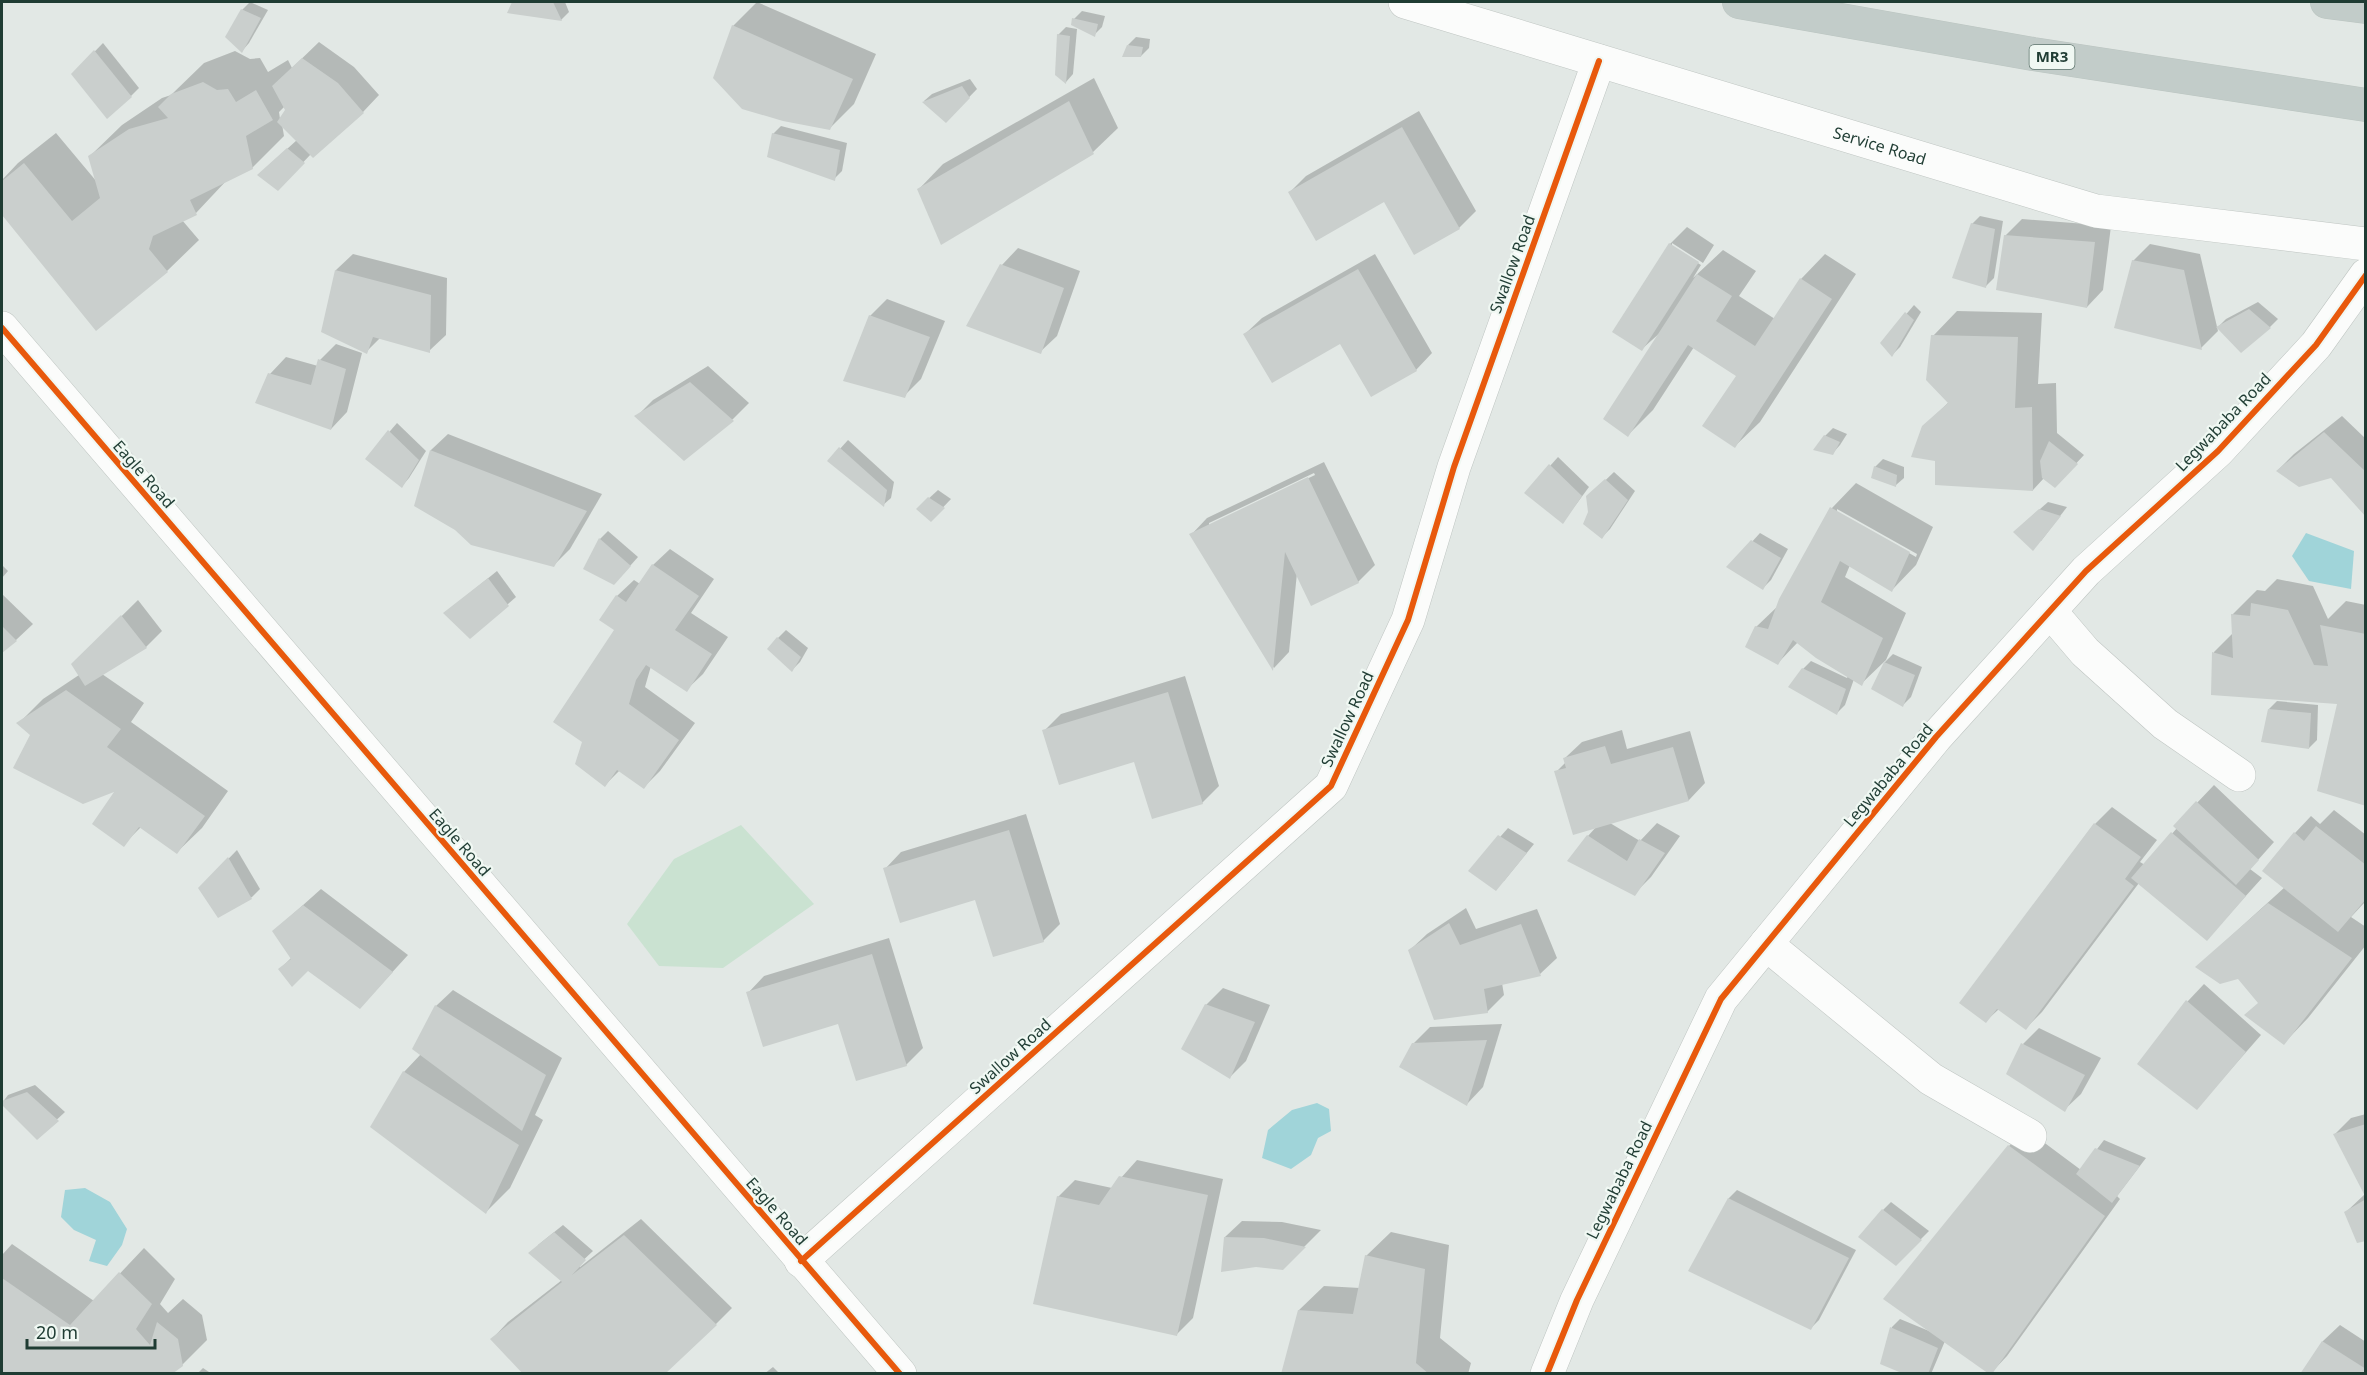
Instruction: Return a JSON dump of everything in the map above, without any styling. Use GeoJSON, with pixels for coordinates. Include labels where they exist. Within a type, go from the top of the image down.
{"type":"FeatureCollection","features":[{"type":"Feature","properties":{"kind":"highway","name":"MR3"},"geometry":{"type":"LineString","coordinates":[[1739,2],[2033,54],[2366,105]]}},
{"type":"Feature","properties":{"kind":"highway"},"geometry":{"type":"LineString","coordinates":[[2327,2],[2366,7]]}},
{"type":"Feature","properties":{"kind":"street","name":"Service Road"},"geometry":{"type":"LineString","coordinates":[[1405,2],[2096,211],[2366,244]]}},
{"type":"Feature","properties":{"kind":"street","name":"Swallow Road"},"geometry":{"type":"LineString","coordinates":[[801,1261],[1331,786],[1408,620],[1454,467],[1599,61]]}},
{"type":"Feature","properties":{"kind":"street","name":"Legwababa Road"},"geometry":{"type":"LineString","coordinates":[[1547,1374],[1577,1300],[1721,999],[1935,737],[2086,571],[2218,451],[2316,345],[2366,275]]}},
{"type":"Feature","properties":{"kind":"street","name":"Eagle Road"},"geometry":{"type":"LineString","coordinates":[[2,328],[900,1374]]}},
{"type":"Feature","properties":{"kind":"street"},"geometry":{"type":"LineString","coordinates":[[2050,611],[2085,652],[2165,724],[2239,775]]}},
{"type":"Feature","properties":{"kind":"street"},"geometry":{"type":"LineString","coordinates":[[1766,944],[1931,1079],[2030,1136]]}},
{"type":"Feature","properties":{"kind":"green space"},"geometry":{"type":"Polygon","coordinates":[[[741,825],[814,904],[723,968],[659,966],[627,924],[674,859],[741,825]]]}},
{"type":"Feature","properties":{"kind":"water"},"geometry":{"type":"Polygon","coordinates":[[[2306,533],[2354,551],[2351,589],[2309,581],[2292,556],[2306,533]]]}},
{"type":"Feature","properties":{"kind":"water"},"geometry":{"type":"Polygon","coordinates":[[[1317,1103],[1329,1109],[1331,1131],[1318,1138],[1311,1155],[1291,1169],[1262,1158],[1268,1130],[1292,1110],[1317,1103]]]}},
{"type":"Feature","properties":{"kind":"water"},"geometry":{"type":"Polygon","coordinates":[[[85,1188],[110,1202],[127,1229],[122,1245],[107,1266],[89,1261],[96,1240],[74,1230],[61,1217],[65,1190],[85,1188]]]}},
{"type":"Feature","properties":{"kind":"building"},"geometry":{"type":"Polygon","coordinates":[[[512,2],[553,2],[562,21],[507,13],[512,2]]]}},
{"type":"Feature","properties":{"kind":"building"},"geometry":{"type":"Polygon","coordinates":[[[241,9],[261,18],[242,53],[225,37],[241,9]]]}},
{"type":"Feature","properties":{"kind":"building"},"geometry":{"type":"Polygon","coordinates":[[[1072,18],[1098,24],[1095,37],[1071,25],[1072,18]]]}},
{"type":"Feature","properties":{"kind":"building"},"geometry":{"type":"Polygon","coordinates":[[[732,25],[853,79],[830,130],[783,121],[742,109],[713,78],[732,25]]]}},
{"type":"Feature","properties":{"kind":"building"},"geometry":{"type":"Polygon","coordinates":[[[1057,34],[1070,36],[1066,84],[1055,75],[1057,34]]]}},
{"type":"Feature","properties":{"kind":"building"},"geometry":{"type":"Polygon","coordinates":[[[1127,45],[1143,47],[1141,57],[1122,57],[1127,45]]]}},
{"type":"Feature","properties":{"kind":"building"},"geometry":{"type":"Polygon","coordinates":[[[94,50],[132,97],[107,119],[71,74],[94,50]]]}},
{"type":"Feature","properties":{"kind":"building"},"geometry":{"type":"Polygon","coordinates":[[[302,58],[338,83],[364,113],[313,158],[277,122],[285,110],[272,86],[302,58]]]}},
{"type":"Feature","properties":{"kind":"building"},"geometry":{"type":"Polygon","coordinates":[[[203,82],[217,90],[228,89],[236,102],[256,90],[273,120],[246,136],[253,169],[190,200],[197,215],[153,236],[149,249],[168,272],[96,331],[2,215],[2,181],[24,163],[72,221],[100,198],[88,156],[129,129],[168,118],[158,107],[171,94],[203,82]]]}},
{"type":"Feature","properties":{"kind":"building"},"geometry":{"type":"Polygon","coordinates":[[[962,86],[970,98],[946,123],[922,102],[962,86]]]}},
{"type":"Feature","properties":{"kind":"building"},"geometry":{"type":"Polygon","coordinates":[[[1069,101],[1094,154],[941,245],[917,189],[1069,101]]]}},
{"type":"Feature","properties":{"kind":"building"},"geometry":{"type":"Polygon","coordinates":[[[1402,127],[1460,229],[1414,255],[1384,202],[1316,241],[1288,192],[1402,127]]]}},
{"type":"Feature","properties":{"kind":"building"},"geometry":{"type":"Polygon","coordinates":[[[772,133],[840,150],[835,181],[767,157],[772,133]]]}},
{"type":"Feature","properties":{"kind":"building"},"geometry":{"type":"Polygon","coordinates":[[[287,148],[305,163],[278,191],[257,175],[287,148]]]}},
{"type":"Feature","properties":{"kind":"building"},"geometry":{"type":"Polygon","coordinates":[[[1971,223],[1995,229],[1986,288],[1952,278],[1971,223]]]}},
{"type":"Feature","properties":{"kind":"building"},"geometry":{"type":"Polygon","coordinates":[[[2004,235],[2095,242],[2087,308],[1996,290],[2004,235]]]}},
{"type":"Feature","properties":{"kind":"building"},"geometry":{"type":"Polygon","coordinates":[[[1669,243],[1699,262],[1642,351],[1612,332],[1669,243]]]}},
{"type":"Feature","properties":{"kind":"building"},"geometry":{"type":"Polygon","coordinates":[[[2132,260],[2184,270],[2202,350],[2114,328],[2132,260]]]}},
{"type":"Feature","properties":{"kind":"building"},"geometry":{"type":"Polygon","coordinates":[[[1000,264],[1064,288],[1041,354],[966,326],[1000,264]]]}},
{"type":"Feature","properties":{"kind":"building"},"geometry":{"type":"Polygon","coordinates":[[[1358,269],[1417,371],[1371,397],[1340,344],[1272,383],[1243,334],[1358,269]]]}},
{"type":"Feature","properties":{"kind":"building"},"geometry":{"type":"Polygon","coordinates":[[[335,270],[431,295],[430,353],[373,337],[367,354],[321,332],[335,270]]]}},
{"type":"Feature","properties":{"kind":"building"},"geometry":{"type":"Polygon","coordinates":[[[1697,274],[1732,296],[1716,321],[1755,346],[1800,278],[1832,299],[1735,448],[1702,426],[1736,376],[1688,345],[1628,437],[1603,419],[1697,274]]]}},
{"type":"Feature","properties":{"kind":"building"},"geometry":{"type":"Polygon","coordinates":[[[2249,309],[2271,328],[2241,353],[2216,327],[2249,309]]]}},
{"type":"Feature","properties":{"kind":"building"},"geometry":{"type":"Polygon","coordinates":[[[1905,312],[1914,320],[1892,357],[1880,343],[1905,312]]]}},
{"type":"Feature","properties":{"kind":"building"},"geometry":{"type":"Polygon","coordinates":[[[869,315],[930,337],[905,398],[843,381],[869,315]]]}},
{"type":"Feature","properties":{"kind":"building"},"geometry":{"type":"Polygon","coordinates":[[[1931,335],[2018,337],[2015,408],[2032,407],[2033,491],[1935,485],[1935,461],[1911,457],[1922,426],[1948,403],[1926,380],[1931,335]]]}},
{"type":"Feature","properties":{"kind":"building"},"geometry":{"type":"Polygon","coordinates":[[[318,359],[346,369],[331,430],[255,403],[268,373],[311,385],[318,359]]]}},
{"type":"Feature","properties":{"kind":"building"},"geometry":{"type":"Polygon","coordinates":[[[690,382],[734,421],[684,461],[634,416],[690,382]]]}},
{"type":"Feature","properties":{"kind":"building"},"geometry":{"type":"Polygon","coordinates":[[[388,430],[419,460],[402,488],[365,459],[388,430]]]}},
{"type":"Feature","properties":{"kind":"building"},"geometry":{"type":"Polygon","coordinates":[[[2324,432],[2366,472],[2366,517],[2331,478],[2299,487],[2276,471],[2324,432]]]}},
{"type":"Feature","properties":{"kind":"building"},"geometry":{"type":"Polygon","coordinates":[[[1824,435],[1840,442],[1833,455],[1813,450],[1824,435]]]}},
{"type":"Feature","properties":{"kind":"building"},"geometry":{"type":"Polygon","coordinates":[[[2049,441],[2078,464],[2055,488],[2042,478],[2040,461],[2049,441]]]}},
{"type":"Feature","properties":{"kind":"building"},"geometry":{"type":"Polygon","coordinates":[[[839,447],[887,490],[884,507],[827,461],[839,447]]]}},
{"type":"Feature","properties":{"kind":"building"},"geometry":{"type":"Polygon","coordinates":[[[430,450],[587,511],[554,567],[471,545],[455,530],[414,506],[430,450]]]}},
{"type":"Feature","properties":{"kind":"building"},"geometry":{"type":"Polygon","coordinates":[[[1549,464],[1582,496],[1563,524],[1524,493],[1549,464]]]}},
{"type":"Feature","properties":{"kind":"building"},"geometry":{"type":"Polygon","coordinates":[[[1874,466],[1897,475],[1896,487],[1871,478],[1874,466]]]}},
{"type":"Feature","properties":{"kind":"building"},"geometry":{"type":"Polygon","coordinates":[[[1308,477],[1359,583],[1311,606],[1285,552],[1273,671],[1189,534],[1308,477]]]}},
{"type":"Feature","properties":{"kind":"building"},"geometry":{"type":"Polygon","coordinates":[[[1605,479],[1628,500],[1602,539],[1583,524],[1588,512],[1586,496],[1605,479]]]}},
{"type":"Feature","properties":{"kind":"building"},"geometry":{"type":"Polygon","coordinates":[[[928,497],[945,508],[931,522],[916,509],[928,497]]]}},
{"type":"Feature","properties":{"kind":"building"},"geometry":{"type":"Polygon","coordinates":[[[1830,507],[1910,552],[1892,592],[1840,561],[1821,602],[1883,638],[1862,686],[1816,658],[1793,640],[1778,665],[1745,647],[1755,626],[1768,629],[1779,599],[1830,507]]]}},
{"type":"Feature","properties":{"kind":"building"},"geometry":{"type":"Polygon","coordinates":[[[2039,509],[2061,516],[2033,551],[2013,532],[2039,509]]]}},
{"type":"Feature","properties":{"kind":"building"},"geometry":{"type":"Polygon","coordinates":[[[599,538],[631,566],[614,585],[583,569],[599,538]]]}},
{"type":"Feature","properties":{"kind":"building"},"geometry":{"type":"Polygon","coordinates":[[[1751,540],[1781,558],[1763,590],[1726,567],[1751,540]]]}},
{"type":"Feature","properties":{"kind":"building"},"geometry":{"type":"Polygon","coordinates":[[[652,564],[699,596],[675,630],[712,654],[687,692],[646,665],[636,680],[629,704],[679,740],[644,789],[617,770],[605,787],[575,764],[582,742],[553,722],[614,630],[599,620],[616,595],[626,602],[652,564]]]}},
{"type":"Feature","properties":{"kind":"building"},"geometry":{"type":"Polygon","coordinates":[[[488,578],[509,606],[470,639],[443,613],[488,578]]]}},
{"type":"Feature","properties":{"kind":"building"},"geometry":{"type":"Polygon","coordinates":[[[2251,603],[2288,610],[2314,665],[2328,666],[2320,625],[2366,634],[2366,806],[2317,791],[2337,704],[2211,695],[2212,652],[2233,658],[2231,614],[2250,616],[2251,603]]]}},
{"type":"Feature","properties":{"kind":"building"},"geometry":{"type":"Polygon","coordinates":[[[121,615],[147,648],[85,686],[71,664],[121,615]]]}},
{"type":"Feature","properties":{"kind":"building"},"geometry":{"type":"Polygon","coordinates":[[[2,626],[17,641],[2,653],[2,626]]]}},
{"type":"Feature","properties":{"kind":"building"},"geometry":{"type":"Polygon","coordinates":[[[777,637],[801,657],[792,672],[767,649],[777,637]]]}},
{"type":"Feature","properties":{"kind":"building"},"geometry":{"type":"Polygon","coordinates":[[[1884,662],[1915,675],[1903,707],[1871,689],[1884,662]]]}},
{"type":"Feature","properties":{"kind":"building"},"geometry":{"type":"Polygon","coordinates":[[[1802,668],[1846,689],[1837,715],[1788,687],[1802,668]]]}},
{"type":"Feature","properties":{"kind":"building"},"geometry":{"type":"Polygon","coordinates":[[[66,690],[121,729],[107,747],[205,816],[177,854],[139,827],[124,847],[92,824],[114,792],[83,804],[13,768],[30,735],[16,723],[66,690]]]}},
{"type":"Feature","properties":{"kind":"building"},"geometry":{"type":"Polygon","coordinates":[[[1168,692],[1203,804],[1152,819],[1134,762],[1059,785],[1042,730],[1168,692]]]}},
{"type":"Feature","properties":{"kind":"building"},"geometry":{"type":"Polygon","coordinates":[[[2268,709],[2311,713],[2309,749],[2261,742],[2268,709]]]}},
{"type":"Feature","properties":{"kind":"building"},"geometry":{"type":"Polygon","coordinates":[[[1605,746],[1611,764],[1673,747],[1689,801],[1573,835],[1554,771],[1566,768],[1563,758],[1605,746]]]}},
{"type":"Feature","properties":{"kind":"building"},"geometry":{"type":"Polygon","coordinates":[[[2196,801],[2259,860],[2236,885],[2173,826],[2196,801]]]}},
{"type":"Feature","properties":{"kind":"building"},"geometry":{"type":"Polygon","coordinates":[[[2094,823],[2141,857],[2125,879],[2134,886],[2026,1030],[1997,1009],[1986,1023],[1959,1003],[2094,823]]]}},
{"type":"Feature","properties":{"kind":"building"},"geometry":{"type":"Polygon","coordinates":[[[2316,826],[2366,865],[2366,899],[2338,932],[2262,871],[2294,832],[2304,841],[2316,826]]]}},
{"type":"Feature","properties":{"kind":"building"},"geometry":{"type":"Polygon","coordinates":[[[1009,830],[1044,942],[993,957],[975,900],[900,923],[883,868],[1009,830]]]}},
{"type":"Feature","properties":{"kind":"building"},"geometry":{"type":"Polygon","coordinates":[[[2171,832],[2246,896],[2207,941],[2131,878],[2171,832]]]}},
{"type":"Feature","properties":{"kind":"building"},"geometry":{"type":"Polygon","coordinates":[[[1498,835],[1527,853],[1496,891],[1468,871],[1498,835]]]}},
{"type":"Feature","properties":{"kind":"building"},"geometry":{"type":"Polygon","coordinates":[[[1587,835],[1627,861],[1639,839],[1665,853],[1635,896],[1567,861],[1587,835]]]}},
{"type":"Feature","properties":{"kind":"building"},"geometry":{"type":"Polygon","coordinates":[[[228,857],[252,899],[218,918],[198,888],[228,857]]]}},
{"type":"Feature","properties":{"kind":"building"},"geometry":{"type":"Polygon","coordinates":[[[2268,903],[2352,958],[2284,1045],[2244,1015],[2258,1003],[2238,979],[2220,984],[2195,967],[2268,903]]]}},
{"type":"Feature","properties":{"kind":"building"},"geometry":{"type":"Polygon","coordinates":[[[303,905],[393,972],[360,1009],[308,971],[292,987],[278,969],[291,959],[272,931],[303,905]]]}},
{"type":"Feature","properties":{"kind":"building"},"geometry":{"type":"Polygon","coordinates":[[[1449,923],[1460,945],[1521,924],[1541,976],[1484,989],[1488,1013],[1434,1020],[1408,950],[1449,923]]]}},
{"type":"Feature","properties":{"kind":"building"},"geometry":{"type":"Polygon","coordinates":[[[872,954],[907,1066],[856,1081],[838,1024],[763,1047],[746,992],[872,954]]]}},
{"type":"Feature","properties":{"kind":"building"},"geometry":{"type":"Polygon","coordinates":[[[2186,1000],[2246,1052],[2197,1110],[2137,1064],[2186,1000]]]}},
{"type":"Feature","properties":{"kind":"building"},"geometry":{"type":"Polygon","coordinates":[[[1205,1004],[1255,1022],[1230,1079],[1181,1049],[1205,1004]]]}},
{"type":"Feature","properties":{"kind":"building"},"geometry":{"type":"Polygon","coordinates":[[[435,1005],[546,1075],[522,1131],[412,1049],[435,1005]]]}},
{"type":"Feature","properties":{"kind":"building"},"geometry":{"type":"Polygon","coordinates":[[[1487,1040],[1467,1106],[1399,1067],[1412,1043],[1487,1040]]]}},
{"type":"Feature","properties":{"kind":"building"},"geometry":{"type":"Polygon","coordinates":[[[2021,1043],[2085,1075],[2065,1112],[2006,1074],[2021,1043]]]}},
{"type":"Feature","properties":{"kind":"building"},"geometry":{"type":"Polygon","coordinates":[[[403,1071],[519,1145],[486,1214],[370,1127],[403,1071]]]}},
{"type":"Feature","properties":{"kind":"building"},"geometry":{"type":"Polygon","coordinates":[[[27,1092],[59,1121],[37,1140],[2,1105],[2,1101],[27,1092]]]}},
{"type":"Feature","properties":{"kind":"building"},"geometry":{"type":"Polygon","coordinates":[[[2366,1124],[2366,1198],[2333,1134],[2366,1124]]]}},
{"type":"Feature","properties":{"kind":"building"},"geometry":{"type":"Polygon","coordinates":[[[2008,1145],[2105,1216],[1992,1374],[1989,1374],[1883,1299],[2008,1145]]]}},
{"type":"Feature","properties":{"kind":"building"},"geometry":{"type":"Polygon","coordinates":[[[2095,1148],[2140,1166],[2112,1203],[2076,1174],[2095,1148]]]}},
{"type":"Feature","properties":{"kind":"building"},"geometry":{"type":"Polygon","coordinates":[[[1119,1176],[1208,1195],[1177,1336],[1033,1304],[1057,1196],[1099,1205],[1119,1176]]]}},
{"type":"Feature","properties":{"kind":"building"},"geometry":{"type":"Polygon","coordinates":[[[1728,1198],[1849,1258],[1811,1330],[1688,1271],[1728,1198]]]}},
{"type":"Feature","properties":{"kind":"building"},"geometry":{"type":"Polygon","coordinates":[[[2366,1199],[2366,1241],[2357,1243],[2344,1212],[2366,1199]]]}},
{"type":"Feature","properties":{"kind":"building"},"geometry":{"type":"Polygon","coordinates":[[[1882,1209],[1922,1240],[1896,1266],[1858,1237],[1882,1209]]]}},
{"type":"Feature","properties":{"kind":"building"},"geometry":{"type":"Polygon","coordinates":[[[554,1232],[586,1260],[572,1275],[624,1235],[717,1325],[665,1374],[523,1374],[490,1339],[562,1282],[528,1253],[554,1232]]]}},
{"type":"Feature","properties":{"kind":"building"},"geometry":{"type":"Polygon","coordinates":[[[1224,1237],[1264,1238],[1306,1247],[1283,1270],[1256,1267],[1221,1272],[1224,1237]]]}},
{"type":"Feature","properties":{"kind":"building"},"geometry":{"type":"Polygon","coordinates":[[[1365,1255],[1425,1269],[1416,1363],[1429,1374],[1281,1374],[1298,1310],[1353,1314],[1365,1255]]]}},
{"type":"Feature","properties":{"kind":"building"},"geometry":{"type":"Polygon","coordinates":[[[119,1272],[152,1304],[136,1329],[150,1345],[157,1322],[178,1339],[183,1366],[172,1374],[2,1374],[2,1278],[70,1325],[119,1272]]]}},
{"type":"Feature","properties":{"kind":"building"},"geometry":{"type":"Polygon","coordinates":[[[1890,1327],[1938,1348],[1928,1374],[1904,1374],[1880,1364],[1890,1327]]]}},
{"type":"Feature","properties":{"kind":"building"},"geometry":{"type":"Polygon","coordinates":[[[2322,1341],[2366,1369],[2366,1374],[2300,1374],[2322,1341]]]}},
{"type":"Feature","properties":{"kind":"cycle path"},"geometry":{"type":"LineString","coordinates":[[801,1261],[1331,786],[1408,620],[1454,467],[1599,61]]}},
{"type":"Feature","properties":{"kind":"cycle path"},"geometry":{"type":"LineString","coordinates":[[1547,1374],[1577,1300],[1721,999],[1936,737],[2086,571],[2218,451],[2316,345],[2366,275]]}},
{"type":"Feature","properties":{"kind":"cycle path"},"geometry":{"type":"LineString","coordinates":[[2,328],[900,1374]]}}]}
